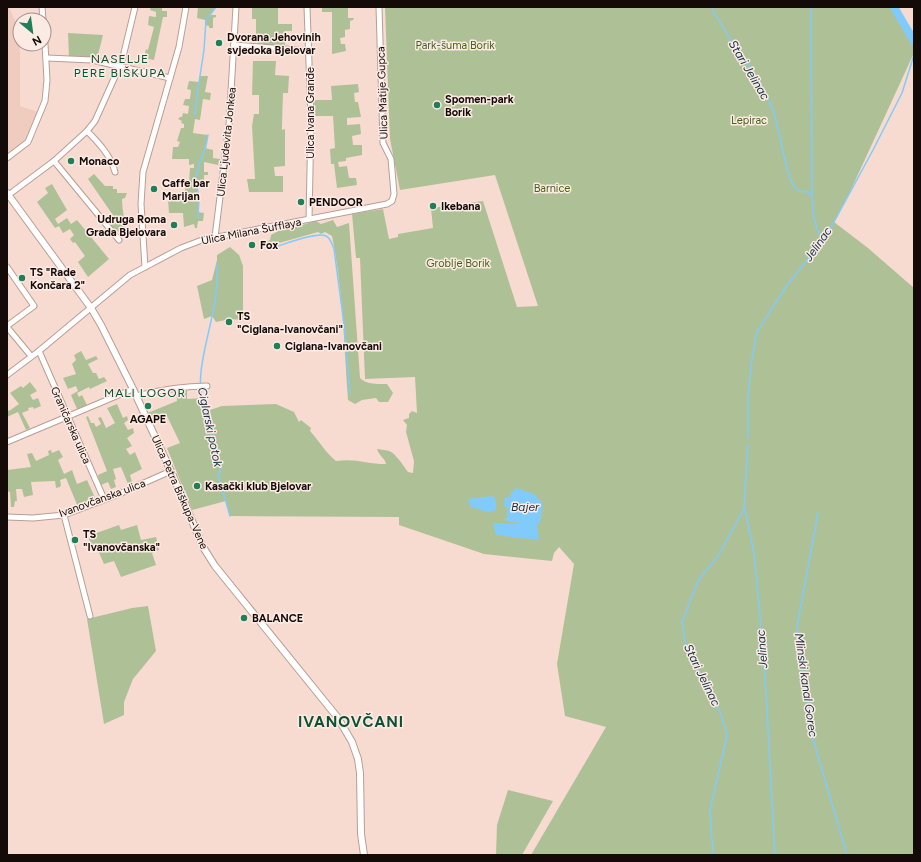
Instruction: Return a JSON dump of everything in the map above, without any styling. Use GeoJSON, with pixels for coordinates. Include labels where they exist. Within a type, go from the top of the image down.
{"type":"FeatureCollection","features":[{"type":"Feature","properties":{"kind":"main road","name":"Ulica Petra Biškupa-Vene"},"geometry":{"type":"LineString","coordinates":[[7,195],[91,308],[101,325],[171,471],[203,546],[215,566],[338,718],[352,742],[358,759],[360,772],[361,834],[364,855]]}},
{"type":"Feature","properties":{"kind":"street"},"geometry":{"type":"LineString","coordinates":[[7,195],[54,161],[87,132],[95,121],[106,100],[120,66],[129,36],[135,7]]}},
{"type":"Feature","properties":{"kind":"street"},"geometry":{"type":"LineString","coordinates":[[145,267],[141,204],[143,172],[179,47],[186,7]]}},
{"type":"Feature","properties":{"kind":"street","name":"Ulica Ljudevita Jonkea"},"geometry":{"type":"LineString","coordinates":[[215,237],[229,125],[236,7]]}},
{"type":"Feature","properties":{"kind":"street","name":"Ulica Ivana Granđe"},"geometry":{"type":"LineString","coordinates":[[307,7],[311,119],[309,219]]}},
{"type":"Feature","properties":{"kind":"street","name":"Ulica Matije Gupca"},"geometry":{"type":"LineString","coordinates":[[379,7],[383,143],[391,160],[394,194],[392,201]]}},
{"type":"Feature","properties":{"kind":"street"},"geometry":{"type":"LineString","coordinates":[[234,45],[309,51]]}},
{"type":"Feature","properties":{"kind":"street"},"geometry":{"type":"LineString","coordinates":[[7,158],[28,142],[39,118],[45,101],[47,80],[46,52]]}},
{"type":"Feature","properties":{"kind":"street"},"geometry":{"type":"LineString","coordinates":[[46,58],[92,60],[170,78]]}},
{"type":"Feature","properties":{"kind":"street"},"geometry":{"type":"LineString","coordinates":[[87,132],[104,150],[112,162],[115,172]]}},
{"type":"Feature","properties":{"kind":"street"},"geometry":{"type":"LineString","coordinates":[[54,161],[119,240]]}},
{"type":"Feature","properties":{"kind":"street","name":"Ulica Milana Šufflaya"},"geometry":{"type":"LineString","coordinates":[[7,374],[39,351],[130,275],[193,244],[215,237],[387,204],[392,201]]}},
{"type":"Feature","properties":{"kind":"street"},"geometry":{"type":"LineString","coordinates":[[7,267],[34,306],[7,326],[31,356]]}},
{"type":"Feature","properties":{"kind":"street","name":"Graničarska ulica"},"geometry":{"type":"LineString","coordinates":[[39,351],[104,499]]}},
{"type":"Feature","properties":{"kind":"street"},"geometry":{"type":"LineString","coordinates":[[136,396],[159,390],[187,386],[207,386]]}},
{"type":"Feature","properties":{"kind":"street"},"geometry":{"type":"LineString","coordinates":[[7,442],[133,389]]}},
{"type":"Feature","properties":{"kind":"street","name":"Ivanovčanska ulica"},"geometry":{"type":"LineString","coordinates":[[7,517],[33,518],[64,515],[171,471]]}},
{"type":"Feature","properties":{"kind":"street"},"geometry":{"type":"LineString","coordinates":[[64,515],[90,616]]}},
{"type":"Feature","properties":{"kind":"shaded area"},"geometry":{"type":"Polygon","coordinates":[[[7,7],[9,7],[12,14],[12,52],[20,52],[20,106],[41,113],[28,142],[7,158],[7,7]]]}},
{"type":"Feature","properties":{"kind":"green space"},"geometry":{"type":"Polygon","coordinates":[[[151,7],[162,7],[162,11],[167,11],[167,17],[163,17],[154,60],[144,58],[146,49],[148,50],[154,27],[148,25],[149,16],[156,17],[156,12],[150,10],[151,7]]]}},
{"type":"Feature","properties":{"kind":"green space"},"geometry":{"type":"Polygon","coordinates":[[[198,7],[216,7],[211,15],[216,15],[216,17],[213,18],[213,28],[209,28],[209,26],[205,25],[205,20],[197,18],[198,7]]]}},
{"type":"Feature","properties":{"kind":"green space"},"geometry":{"type":"Polygon","coordinates":[[[252,7],[278,7],[278,24],[292,24],[292,31],[285,31],[285,45],[258,45],[258,39],[256,39],[256,19],[252,19],[252,7]]]}},
{"type":"Feature","properties":{"kind":"green space"},"geometry":{"type":"Polygon","coordinates":[[[322,7],[348,7],[348,18],[354,18],[350,21],[350,29],[345,30],[345,37],[340,38],[341,44],[345,44],[346,51],[332,54],[332,12],[322,12],[322,7]]]}},
{"type":"Feature","properties":{"kind":"green space"},"geometry":{"type":"Polygon","coordinates":[[[385,7],[894,7],[914,41],[914,53],[849,194],[834,222],[868,248],[914,288],[914,855],[531,855],[606,727],[565,716],[557,664],[574,564],[559,547],[554,553],[552,561],[484,554],[399,525],[399,517],[230,516],[226,501],[192,510],[167,448],[180,443],[167,416],[150,425],[145,414],[177,401],[176,388],[187,386],[187,399],[202,398],[207,411],[222,406],[276,404],[294,412],[299,422],[301,420],[311,428],[310,431],[336,461],[350,460],[386,464],[377,449],[386,450],[393,453],[408,472],[413,473],[414,461],[406,432],[407,425],[403,420],[409,418],[409,414],[412,411],[417,413],[415,377],[365,379],[360,258],[356,258],[352,214],[383,209],[389,239],[398,237],[398,234],[433,228],[431,208],[483,201],[517,307],[538,306],[495,175],[400,190],[390,139],[385,7]]]}},
{"type":"Feature","properties":{"kind":"green space"},"geometry":{"type":"Polygon","coordinates":[[[68,33],[103,35],[97,59],[69,58],[68,33]]]}},
{"type":"Feature","properties":{"kind":"green space"},"geometry":{"type":"Polygon","coordinates":[[[253,61],[276,61],[275,75],[289,76],[288,93],[283,93],[282,130],[285,129],[285,166],[274,167],[275,176],[283,176],[283,192],[249,192],[247,179],[255,179],[252,126],[254,114],[259,114],[259,95],[252,95],[253,61]]]}},
{"type":"Feature","properties":{"kind":"green space"},"geometry":{"type":"Polygon","coordinates":[[[200,76],[208,76],[205,92],[211,93],[210,100],[203,99],[200,120],[195,119],[193,133],[208,135],[205,148],[213,150],[213,158],[220,159],[218,165],[204,162],[204,172],[208,172],[208,175],[204,175],[204,181],[196,181],[199,199],[198,212],[204,213],[203,221],[198,221],[197,228],[195,228],[194,224],[184,227],[183,213],[169,213],[168,200],[185,199],[185,184],[189,183],[190,168],[194,168],[194,164],[189,165],[189,159],[172,159],[173,147],[178,147],[180,142],[177,141],[181,128],[184,128],[184,124],[181,123],[182,121],[178,119],[182,117],[183,113],[188,114],[189,106],[183,105],[185,99],[190,99],[191,90],[187,89],[189,81],[199,82],[200,76]]]}},
{"type":"Feature","properties":{"kind":"green space"},"geometry":{"type":"Polygon","coordinates":[[[358,84],[359,92],[354,93],[355,102],[358,102],[361,117],[347,118],[347,125],[360,124],[361,134],[352,136],[353,145],[362,145],[362,155],[346,158],[346,161],[338,162],[339,167],[347,166],[349,178],[356,178],[357,185],[337,188],[334,164],[331,164],[330,149],[335,148],[333,116],[315,116],[314,100],[332,100],[331,86],[358,84]]]}},
{"type":"Feature","properties":{"kind":"green space"},"geometry":{"type":"Polygon","coordinates":[[[94,174],[105,186],[113,186],[113,189],[117,189],[117,193],[127,193],[125,198],[122,199],[126,231],[112,232],[108,227],[117,221],[88,179],[94,174]]]}},
{"type":"Feature","properties":{"kind":"green space"},"geometry":{"type":"Polygon","coordinates":[[[52,184],[67,210],[55,219],[58,224],[67,218],[71,224],[77,220],[109,259],[88,277],[78,262],[85,256],[75,242],[73,243],[70,239],[74,235],[70,229],[63,233],[59,226],[55,228],[37,202],[48,193],[45,188],[52,184]]]}},
{"type":"Feature","properties":{"kind":"green space"},"geometry":{"type":"Polygon","coordinates":[[[333,220],[337,227],[349,223],[360,378],[369,383],[387,384],[393,393],[388,402],[379,402],[376,398],[362,400],[355,404],[348,400],[339,276],[332,236],[325,232],[321,234],[318,232],[265,247],[266,242],[270,240],[271,235],[282,229],[316,221],[321,224],[333,220]]]}},
{"type":"Feature","properties":{"kind":"green space"},"geometry":{"type":"Polygon","coordinates":[[[230,247],[239,255],[243,266],[243,320],[230,319],[216,322],[212,316],[204,319],[197,286],[212,280],[217,255],[230,247]]]}},
{"type":"Feature","properties":{"kind":"green space"},"geometry":{"type":"Polygon","coordinates":[[[81,351],[86,360],[96,356],[98,359],[88,364],[93,373],[96,373],[99,379],[104,377],[107,381],[77,393],[79,397],[82,395],[87,405],[77,409],[71,395],[78,391],[76,386],[68,389],[63,378],[76,374],[72,364],[76,360],[74,355],[81,351]]]}},
{"type":"Feature","properties":{"kind":"green space"},"geometry":{"type":"Polygon","coordinates":[[[30,382],[37,391],[30,395],[33,400],[38,398],[41,406],[34,409],[33,407],[28,408],[29,410],[22,413],[30,428],[26,430],[18,412],[7,417],[7,409],[9,411],[19,404],[10,393],[21,386],[23,388],[30,382]]]}},
{"type":"Feature","properties":{"kind":"green space"},"geometry":{"type":"Polygon","coordinates":[[[117,404],[123,418],[127,416],[128,420],[124,423],[128,430],[133,428],[134,433],[127,438],[132,446],[126,449],[130,455],[135,452],[142,469],[130,475],[132,482],[128,484],[121,467],[113,469],[116,479],[114,480],[116,487],[111,489],[108,482],[101,485],[98,475],[107,471],[86,417],[88,416],[91,423],[94,423],[96,427],[101,424],[98,418],[101,417],[106,428],[115,423],[107,408],[117,404]]]}},
{"type":"Feature","properties":{"kind":"green space"},"geometry":{"type":"Polygon","coordinates":[[[51,450],[52,453],[59,450],[63,457],[58,460],[64,474],[72,470],[77,484],[87,480],[96,500],[78,507],[66,478],[60,480],[60,487],[56,488],[55,481],[31,482],[33,495],[24,497],[22,489],[16,489],[17,501],[15,501],[14,507],[11,507],[10,492],[7,491],[7,470],[31,467],[27,454],[32,453],[36,461],[49,455],[48,451],[51,450]]]}},
{"type":"Feature","properties":{"kind":"green space"},"geometry":{"type":"Polygon","coordinates":[[[119,525],[121,530],[137,525],[141,540],[156,537],[159,550],[152,553],[156,565],[121,577],[114,561],[104,564],[97,548],[93,550],[88,536],[119,525]]]}},
{"type":"Feature","properties":{"kind":"green space"},"geometry":{"type":"Polygon","coordinates":[[[148,606],[156,651],[133,679],[124,702],[124,715],[104,724],[87,619],[132,608],[148,606]]]}},
{"type":"Feature","properties":{"kind":"green space"},"geometry":{"type":"Polygon","coordinates":[[[508,790],[553,801],[522,855],[496,855],[497,825],[508,790]]]}},
{"type":"Feature","properties":{"kind":"water","name":"Bajer"},"geometry":{"type":"Polygon","coordinates":[[[516,488],[534,494],[543,504],[540,523],[537,524],[539,540],[496,535],[493,523],[521,523],[506,521],[508,508],[504,506],[505,498],[509,498],[516,488]]]}},
{"type":"Feature","properties":{"kind":"water"},"geometry":{"type":"Polygon","coordinates":[[[494,496],[496,510],[488,512],[471,507],[468,499],[494,496]]]}},
{"type":"Feature","properties":{"kind":"waterway","name":"Ciglarski potok"},"geometry":{"type":"LineString","coordinates":[[195,115],[204,50],[206,20],[216,7]]}},
{"type":"Feature","properties":{"kind":"waterway","name":"Stari Jelinac"},"geometry":{"type":"LineString","coordinates":[[711,7],[753,72],[768,99],[776,120],[789,176],[797,190],[808,192],[812,196],[813,213],[816,225],[820,235],[824,239]]}},
{"type":"Feature","properties":{"kind":"waterway"},"geometry":{"type":"LineString","coordinates":[[811,7],[812,196]]}},
{"type":"Feature","properties":{"kind":"waterway"},"geometry":{"type":"LineString","coordinates":[[894,7],[914,41]]}},
{"type":"Feature","properties":{"kind":"waterway","name":"Jelinac"},"geometry":{"type":"LineString","coordinates":[[748,438],[748,395],[752,358],[757,332],[787,285],[820,244],[834,222],[902,93],[914,55]]}},
{"type":"Feature","properties":{"kind":"waterway","name":"Ciglarski potok"},"geometry":{"type":"LineString","coordinates":[[198,218],[199,199],[196,179],[208,135]]}},
{"type":"Feature","properties":{"kind":"waterway"},"geometry":{"type":"LineString","coordinates":[[269,249],[321,235],[328,237],[330,240],[334,249],[344,324],[350,394]]}},
{"type":"Feature","properties":{"kind":"waterway","name":"Ciglarski potok"},"geometry":{"type":"LineString","coordinates":[[217,265],[216,296],[202,365],[200,388],[221,470],[218,475],[230,516]]}},
{"type":"Feature","properties":{"kind":"waterway","name":"Jelinac"},"geometry":{"type":"LineString","coordinates":[[748,445],[744,505],[754,553],[759,605],[766,692],[775,855]]}},
{"type":"Feature","properties":{"kind":"waterway","name":"Stari Jelinac"},"geometry":{"type":"LineString","coordinates":[[713,855],[710,810],[727,736],[721,714],[698,671],[685,642],[682,622],[698,581],[718,556],[744,509]]}},
{"type":"Feature","properties":{"kind":"waterway","name":"Mlinski kanal Gorec"},"geometry":{"type":"LineString","coordinates":[[818,513],[797,627],[813,739],[847,855]]}},
{"type":"Feature","properties":{"kind":"place","name":"Dvorana Jehovinih svjedoka Bjelovar"},"geometry":{"type":"Point","coordinates":[219,43]}},
{"type":"Feature","properties":{"kind":"place","name":"Spomen-park Borik"},"geometry":{"type":"Point","coordinates":[437,105]}},
{"type":"Feature","properties":{"kind":"place","name":"Monaco"},"geometry":{"type":"Point","coordinates":[71,161]}},
{"type":"Feature","properties":{"kind":"place","name":"Caffe bar Marijan"},"geometry":{"type":"Point","coordinates":[154,189]}},
{"type":"Feature","properties":{"kind":"place","name":"PENDOOR"},"geometry":{"type":"Point","coordinates":[301,202]}},
{"type":"Feature","properties":{"kind":"place","name":"Ikebana"},"geometry":{"type":"Point","coordinates":[433,206]}},
{"type":"Feature","properties":{"kind":"place","name":"Udruga Roma Grada Bjelovara"},"geometry":{"type":"Point","coordinates":[174,225]}},
{"type":"Feature","properties":{"kind":"place","name":"Fox"},"geometry":{"type":"Point","coordinates":[252,245]}},
{"type":"Feature","properties":{"kind":"place","name":"TS \"Rade Končara 2\""},"geometry":{"type":"Point","coordinates":[22,278]}},
{"type":"Feature","properties":{"kind":"place","name":"TS \"Ciglana-Ivanovčani\""},"geometry":{"type":"Point","coordinates":[229,322]}},
{"type":"Feature","properties":{"kind":"place","name":"Ciglana-Ivanovčani"},"geometry":{"type":"Point","coordinates":[277,346]}},
{"type":"Feature","properties":{"kind":"place","name":"AGAPE"},"geometry":{"type":"Point","coordinates":[148,406]}},
{"type":"Feature","properties":{"kind":"place","name":"Kasački klub Bjelovar"},"geometry":{"type":"Point","coordinates":[197,486]}},
{"type":"Feature","properties":{"kind":"place","name":"TS \"Ivanovčanska\""},"geometry":{"type":"Point","coordinates":[75,540]}},
{"type":"Feature","properties":{"kind":"place","name":"BALANCE"},"geometry":{"type":"Point","coordinates":[244,618]}},
{"type":"Feature","properties":{"kind":"district","name":"NASELJE PERE BIŠKUPA"},"geometry":{"type":"Point","coordinates":[120,66]}},
{"type":"Feature","properties":{"kind":"district","name":"MALI LOGOR"},"geometry":{"type":"Point","coordinates":[145,393]}},
{"type":"Feature","properties":{"kind":"district","name":"IVANOVČANI"},"geometry":{"type":"Point","coordinates":[351,722]}},
{"type":"Feature","properties":{"kind":"park label","name":"Park-šuma Borik"},"geometry":{"type":"Point","coordinates":[455,45]}},
{"type":"Feature","properties":{"kind":"park label","name":"Lepirac"},"geometry":{"type":"Point","coordinates":[749,120]}},
{"type":"Feature","properties":{"kind":"park label","name":"Barnice"},"geometry":{"type":"Point","coordinates":[552,188]}},
{"type":"Feature","properties":{"kind":"park label","name":"Groblje Borik"},"geometry":{"type":"Point","coordinates":[458,263]}}]}
